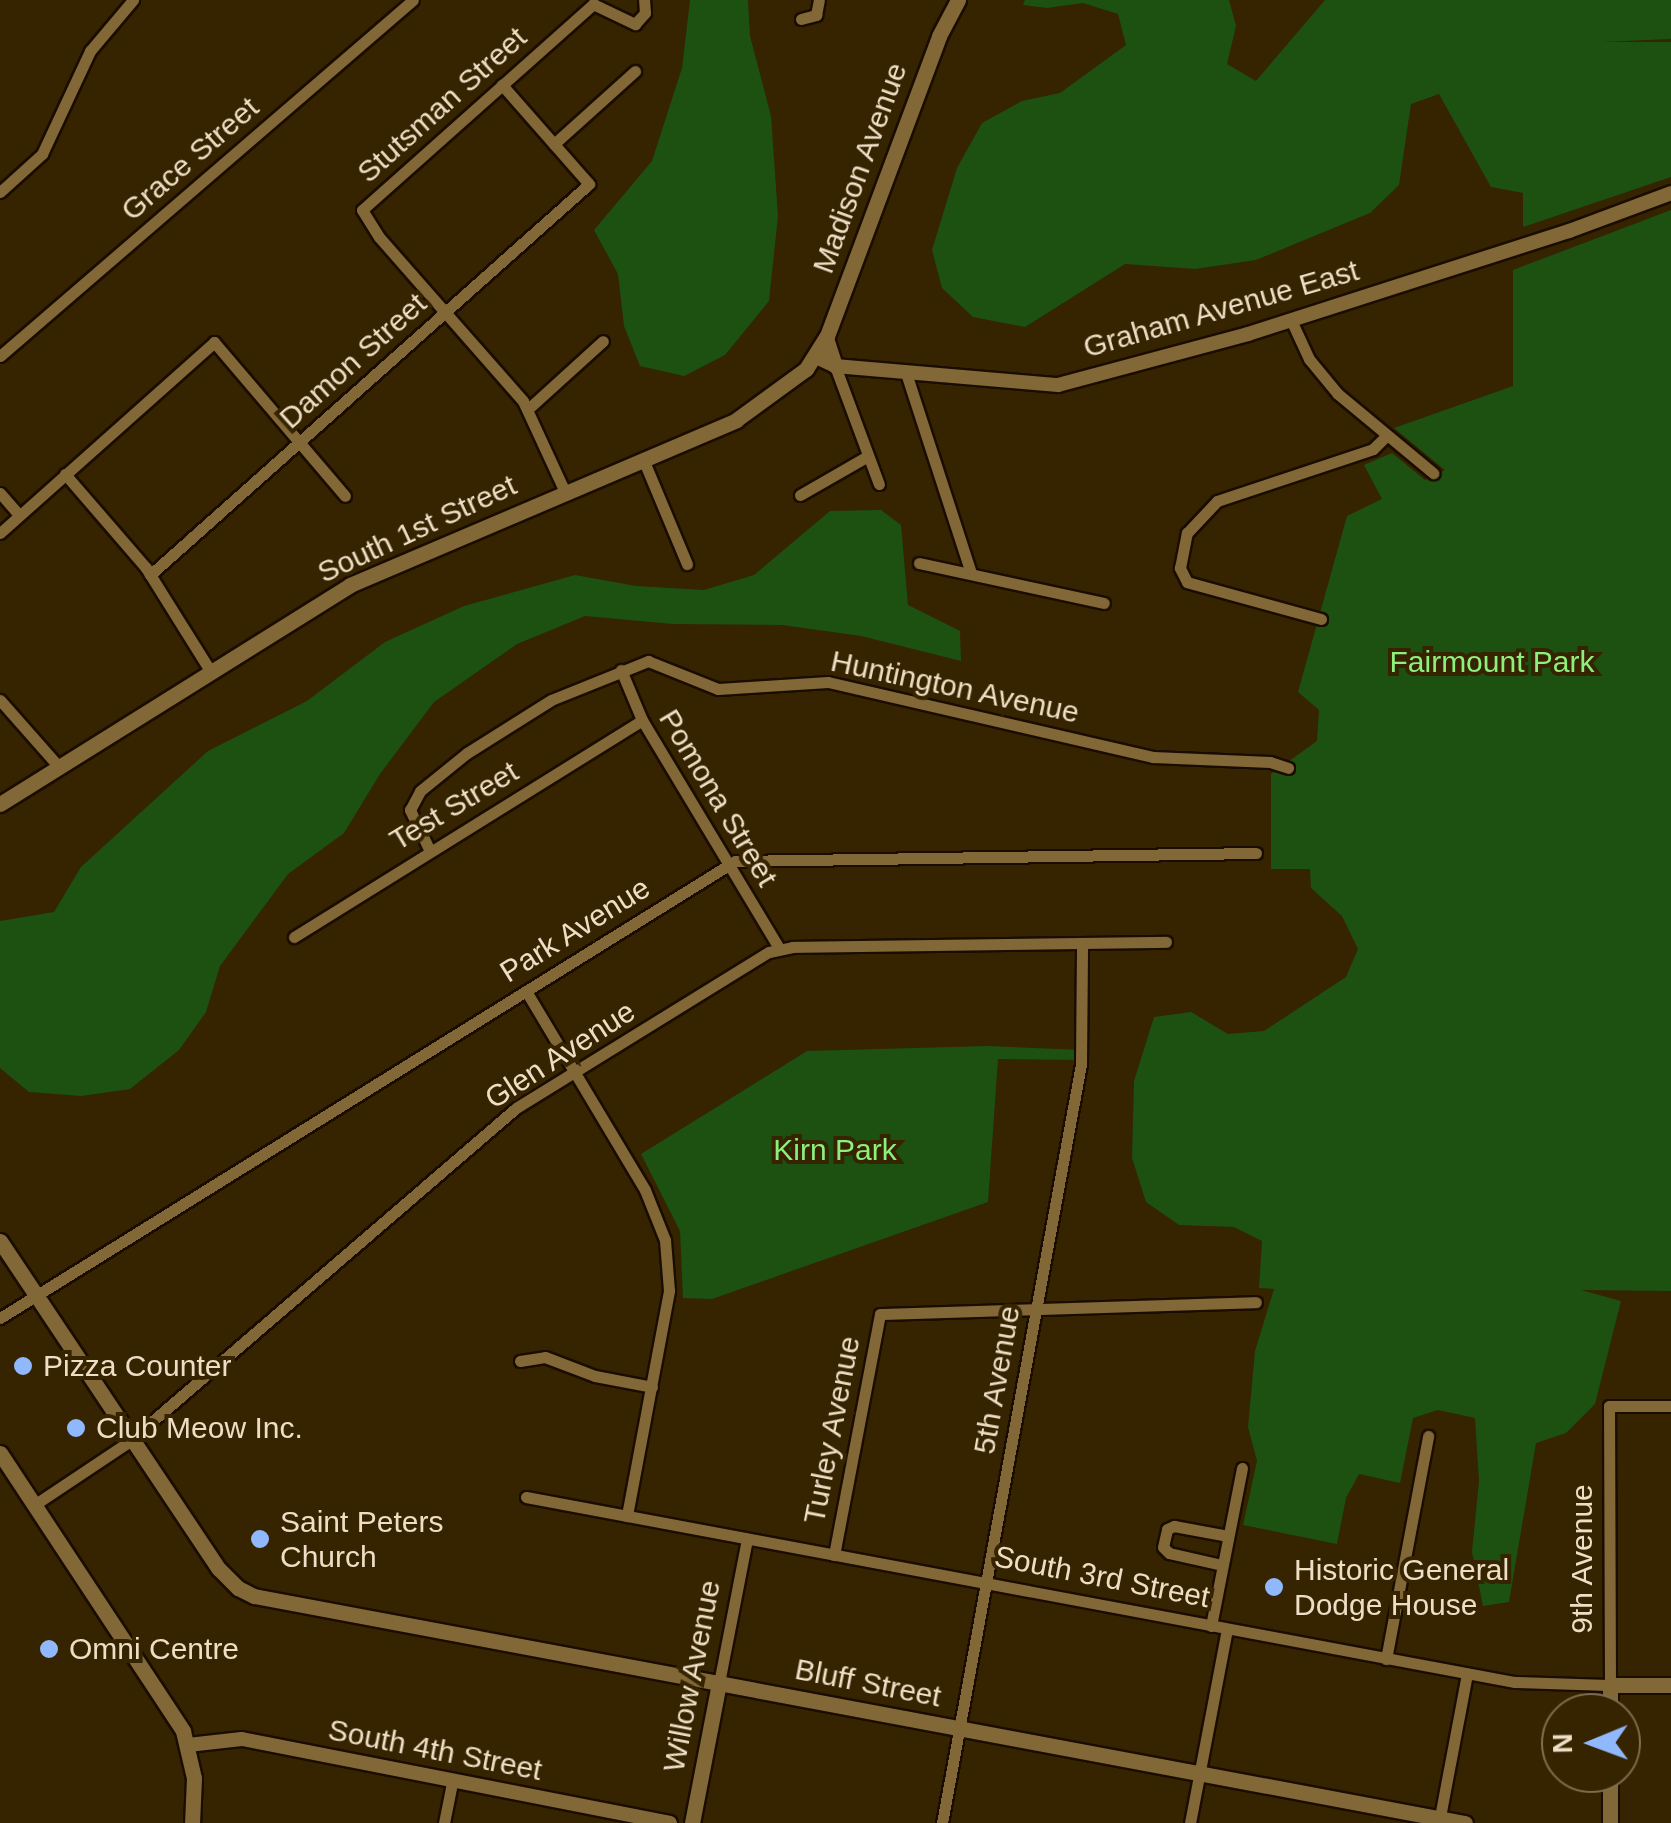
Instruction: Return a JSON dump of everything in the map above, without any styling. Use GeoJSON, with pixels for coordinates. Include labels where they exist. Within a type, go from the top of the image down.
{"type":"FeatureCollection","features":[{"type":"Feature","properties":{"kind":"main road","name":"Madison Avenue"},"geometry":{"type":"LineString","coordinates":[[816,357],[926,69],[958,0]]}},
{"type":"Feature","properties":{"kind":"main road"},"geometry":{"type":"LineString","coordinates":[[826,338],[835,366]]}},
{"type":"Feature","properties":{"kind":"main road","name":"South 1st Street"},"geometry":{"type":"LineString","coordinates":[[0,804],[362,579],[736,420],[816,357]]}},
{"type":"Feature","properties":{"kind":"main road"},"geometry":{"type":"LineString","coordinates":[[0,1241],[132,1438]]}},
{"type":"Feature","properties":{"kind":"main road","name":"Bluff Street"},"geometry":{"type":"LineString","coordinates":[[132,1438],[227,1580],[261,1597],[1465,1823]]}},
{"type":"Feature","properties":{"kind":"main road"},"geometry":{"type":"LineString","coordinates":[[0,1453],[174,1716],[188,1745],[194,1778],[192,1823]]}},
{"type":"Feature","properties":{"kind":"main road","name":"Willow Avenue"},"geometry":{"type":"LineString","coordinates":[[692,1823],[719,1683]]}},
{"type":"Feature","properties":{"kind":"main road","name":"South 3rd Street"},"geometry":{"type":"LineString","coordinates":[[1610,1685],[1671,1685]]}},
{"type":"Feature","properties":{"kind":"main road","name":"9th Avenue"},"geometry":{"type":"LineString","coordinates":[[1610,1685],[1610,1693]]}},
{"type":"Feature","properties":{"kind":"main road"},"geometry":{"type":"LineString","coordinates":[[1610,1793],[1610,1823]]}},
{"type":"Feature","properties":{"kind":"street"},"geometry":{"type":"LineString","coordinates":[[0,192],[42,154],[90,51],[133,0]]}},
{"type":"Feature","properties":{"kind":"street","name":"Grace Street"},"geometry":{"type":"LineString","coordinates":[[0,356],[413,0]]}},
{"type":"Feature","properties":{"kind":"street","name":"Stutsman Street"},"geometry":{"type":"LineString","coordinates":[[446,312],[363,217],[362,210],[592,4],[635,24],[644,13],[644,0]]}},
{"type":"Feature","properties":{"kind":"street"},"geometry":{"type":"LineString","coordinates":[[801,19],[816,15],[819,0]]}},
{"type":"Feature","properties":{"kind":"street"},"geometry":{"type":"LineString","coordinates":[[502,85],[554,144],[635,71]]}},
{"type":"Feature","properties":{"kind":"street","name":"Damon Street"},"geometry":{"type":"LineString","coordinates":[[150,576],[590,184],[554,144]]}},
{"type":"Feature","properties":{"kind":"street","name":"Graham Avenue East"},"geometry":{"type":"LineString","coordinates":[[816,357],[835,366],[1058,385],[1290,320],[1671,193]]}},
{"type":"Feature","properties":{"kind":"street"},"geometry":{"type":"LineString","coordinates":[[446,312],[528,409],[564,492]]}},
{"type":"Feature","properties":{"kind":"street"},"geometry":{"type":"LineString","coordinates":[[1290,320],[1317,370],[1386,436],[1434,472]]}},
{"type":"Feature","properties":{"kind":"street"},"geometry":{"type":"LineString","coordinates":[[528,409],[603,341]]}},
{"type":"Feature","properties":{"kind":"street"},"geometry":{"type":"LineString","coordinates":[[0,533],[214,342],[345,496]]}},
{"type":"Feature","properties":{"kind":"street"},"geometry":{"type":"LineString","coordinates":[[835,366],[866,457],[880,484]]}},
{"type":"Feature","properties":{"kind":"street"},"geometry":{"type":"LineString","coordinates":[[906,373],[971,573]]}},
{"type":"Feature","properties":{"kind":"street"},"geometry":{"type":"LineString","coordinates":[[1321,619],[1187,582],[1180,568],[1188,533],[1217,501],[1373,449],[1386,436]]}},
{"type":"Feature","properties":{"kind":"street"},"geometry":{"type":"LineString","coordinates":[[800,495],[866,457]]}},
{"type":"Feature","properties":{"kind":"street"},"geometry":{"type":"LineString","coordinates":[[643,459],[688,564]]}},
{"type":"Feature","properties":{"kind":"street"},"geometry":{"type":"LineString","coordinates":[[66,474],[150,576],[211,672]]}},
{"type":"Feature","properties":{"kind":"street"},"geometry":{"type":"LineString","coordinates":[[0,493],[20,515]]}},
{"type":"Feature","properties":{"kind":"street"},"geometry":{"type":"LineString","coordinates":[[919,564],[1104,603]]}},
{"type":"Feature","properties":{"kind":"street","name":"Huntington Avenue"},"geometry":{"type":"LineString","coordinates":[[430,850],[410,810],[420,790],[467,753],[537,708],[648,661],[706,685],[740,691],[828,682],[1154,757],[1270,762],[1288,768]]}},
{"type":"Feature","properties":{"kind":"street","name":"Pomona Street"},"geometry":{"type":"LineString","coordinates":[[621,670],[642,720],[779,948]]}},
{"type":"Feature","properties":{"kind":"street"},"geometry":{"type":"LineString","coordinates":[[0,700],[59,767]]}},
{"type":"Feature","properties":{"kind":"street","name":"Test Street"},"geometry":{"type":"LineString","coordinates":[[294,938],[642,720]]}},
{"type":"Feature","properties":{"kind":"street","name":"Park Avenue"},"geometry":{"type":"LineString","coordinates":[[0,1318],[729,865],[755,858],[1256,854]]}},
{"type":"Feature","properties":{"kind":"street"},"geometry":{"type":"LineString","coordinates":[[779,948],[1166,942]]}},
{"type":"Feature","properties":{"kind":"street","name":"5th Avenue"},"geometry":{"type":"LineString","coordinates":[[942,1823],[1081,1064],[1082,944]]}},
{"type":"Feature","properties":{"kind":"street","name":"Glen Avenue"},"geometry":{"type":"LineString","coordinates":[[34,1505],[132,1438],[502,1120],[779,948]]}},
{"type":"Feature","properties":{"kind":"street"},"geometry":{"type":"LineString","coordinates":[[526,991],[644,1190],[665,1240],[669,1291],[627,1516]]}},
{"type":"Feature","properties":{"kind":"street"},"geometry":{"type":"LineString","coordinates":[[1035,1309],[1256,1302]]}},
{"type":"Feature","properties":{"kind":"street","name":"Turley Avenue"},"geometry":{"type":"LineString","coordinates":[[834,1555],[880,1314],[1035,1309]]}},
{"type":"Feature","properties":{"kind":"street"},"geometry":{"type":"LineString","coordinates":[[520,1361],[545,1357],[582,1372],[652,1388]]}},
{"type":"Feature","properties":{"kind":"street","name":"9th Avenue"},"geometry":{"type":"LineString","coordinates":[[1610,1685],[1610,1406],[1671,1406]]}},
{"type":"Feature","properties":{"kind":"street"},"geometry":{"type":"LineString","coordinates":[[1386,1658],[1428,1436]]}},
{"type":"Feature","properties":{"kind":"street"},"geometry":{"type":"LineString","coordinates":[[1211,1626],[1242,1468]]}},
{"type":"Feature","properties":{"kind":"street","name":"South 3rd Street"},"geometry":{"type":"LineString","coordinates":[[526,1497],[1467,1674],[1544,1685],[1610,1685]]}},
{"type":"Feature","properties":{"kind":"street"},"geometry":{"type":"LineString","coordinates":[[1222,1564],[1168,1554],[1164,1547],[1167,1530],[1174,1526],[1228,1536]]}},
{"type":"Feature","properties":{"kind":"street","name":"Willow Avenue"},"geometry":{"type":"LineString","coordinates":[[719,1683],[747,1538]]}},
{"type":"Feature","properties":{"kind":"street"},"geometry":{"type":"LineString","coordinates":[[1190,1823],[1228,1629]]}},
{"type":"Feature","properties":{"kind":"street"},"geometry":{"type":"LineString","coordinates":[[1439,1820],[1467,1674]]}},
{"type":"Feature","properties":{"kind":"street","name":"South 4th Street"},"geometry":{"type":"LineString","coordinates":[[188,1745],[242,1740],[670,1823]]}},
{"type":"Feature","properties":{"kind":"street"},"geometry":{"type":"LineString","coordinates":[[444,1823],[452,1783]]}},
{"type":"Feature","properties":{"kind":"green space"},"geometry":{"type":"Polygon","coordinates":[[[690,0],[748,0],[750,36],[771,116],[778,216],[769,301],[725,355],[684,376],[640,366],[624,326],[618,274],[594,230],[652,161],[682,68],[690,0]]]}},
{"type":"Feature","properties":{"kind":"green space"},"geometry":{"type":"Polygon","coordinates":[[[1025,0],[1229,0],[1236,26],[1227,64],[1256,81],[1325,0],[1671,0],[1671,39],[1602,42],[1671,42],[1671,177],[1523,227],[1523,193],[1491,187],[1439,94],[1411,104],[1399,185],[1370,213],[1256,260],[1195,269],[1125,264],[1025,327],[973,317],[942,288],[932,250],[957,168],[982,123],[1022,101],[1060,93],[1126,45],[1118,14],[1083,3],[1047,8],[1023,5],[1025,0]]]}},
{"type":"Feature","properties":{"kind":"green space","name":"Fairmount Park"},"geometry":{"type":"Polygon","coordinates":[[[1671,210],[1671,1291],[1581,1290],[1621,1301],[1595,1404],[1566,1433],[1536,1443],[1509,1602],[1483,1606],[1472,1552],[1479,1481],[1475,1418],[1438,1410],[1413,1418],[1400,1483],[1359,1474],[1346,1498],[1337,1544],[1243,1525],[1257,1461],[1248,1427],[1255,1351],[1274,1289],[1259,1288],[1262,1241],[1234,1227],[1179,1225],[1146,1202],[1132,1158],[1134,1081],[1154,1017],[1191,1012],[1228,1034],[1264,1031],[1346,977],[1358,949],[1342,916],[1311,888],[1310,869],[1271,869],[1271,774],[1317,741],[1319,710],[1298,692],[1347,516],[1382,499],[1364,465],[1392,453],[1425,480],[1445,470],[1394,428],[1513,386],[1513,270],[1671,210]]]}},
{"type":"Feature","properties":{"kind":"green space"},"geometry":{"type":"Polygon","coordinates":[[[881,510],[901,525],[908,605],[960,631],[961,661],[861,636],[782,625],[673,624],[585,616],[517,644],[434,702],[380,774],[344,833],[288,874],[220,966],[206,1012],[179,1050],[130,1089],[81,1096],[29,1092],[0,1068],[0,921],[54,912],[81,867],[208,751],[307,701],[385,642],[464,606],[575,575],[636,586],[704,590],[754,575],[830,511],[881,510]]]}},
{"type":"Feature","properties":{"kind":"green space","name":"Kirn Park"},"geometry":{"type":"Polygon","coordinates":[[[988,1046],[1082,1050],[1081,1060],[998,1059],[988,1202],[712,1299],[683,1298],[680,1231],[641,1154],[807,1051],[988,1046]]]}},
{"type":"Feature","properties":{"kind":"place","name":"Pizza Counter"},"geometry":{"type":"Point","coordinates":[23,1366]}},
{"type":"Feature","properties":{"kind":"place","name":"Club Meow Inc."},"geometry":{"type":"Point","coordinates":[76,1428]}},
{"type":"Feature","properties":{"kind":"place","name":"Saint Peters Church"},"geometry":{"type":"Point","coordinates":[260,1539]}},
{"type":"Feature","properties":{"kind":"place","name":"Historic General Dodge House"},"geometry":{"type":"Point","coordinates":[1274,1587]}},
{"type":"Feature","properties":{"kind":"place","name":"Omni Centre"},"geometry":{"type":"Point","coordinates":[49,1649]}}]}
